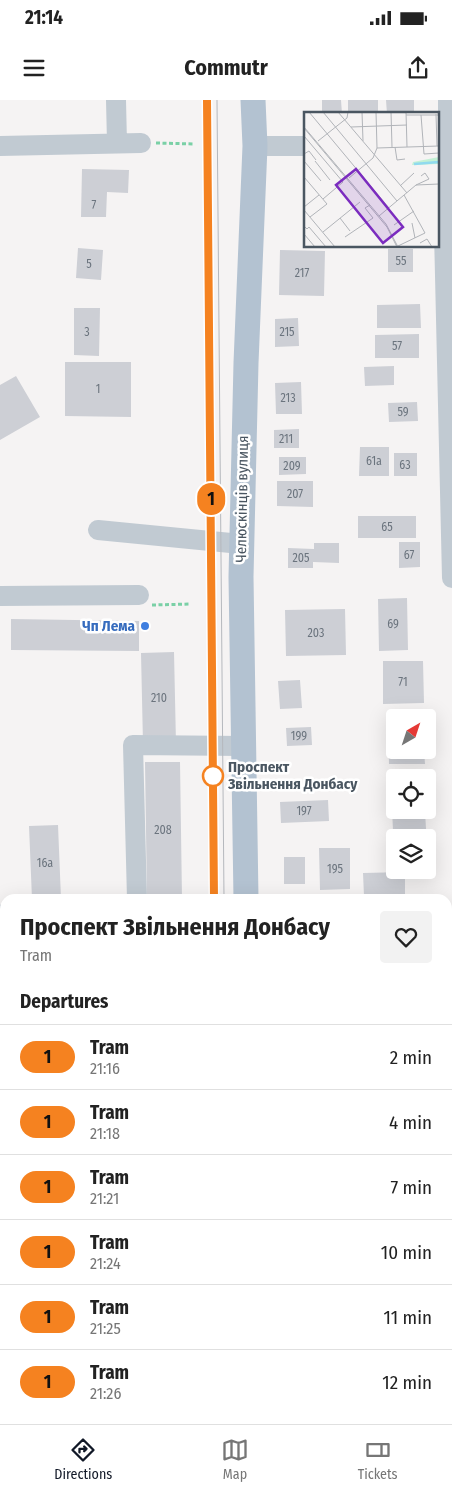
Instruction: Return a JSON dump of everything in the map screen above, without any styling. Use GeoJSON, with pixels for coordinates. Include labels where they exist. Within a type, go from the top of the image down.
{"type":"FeatureCollection","features":[{"type":"Feature","properties":{"kind":"main road","name":"Челюскінців вулиця"},"geometry":{"type":"LineString","coordinates":[[246,894],[240,577],[255,146],[254,100]]}},
{"type":"Feature","properties":{"kind":"street"},"geometry":{"type":"LineString","coordinates":[[116,100],[117,143]]}},
{"type":"Feature","properties":{"kind":"street"},"geometry":{"type":"LineString","coordinates":[[448,100],[444,146],[452,578]]}},
{"type":"Feature","properties":{"kind":"street"},"geometry":{"type":"LineString","coordinates":[[0,146],[141,144]]}},
{"type":"Feature","properties":{"kind":"street"},"geometry":{"type":"LineString","coordinates":[[255,146],[304,146]]}},
{"type":"Feature","properties":{"kind":"street"},"geometry":{"type":"LineString","coordinates":[[98,530],[241,544]]}},
{"type":"Feature","properties":{"kind":"street"},"geometry":{"type":"LineString","coordinates":[[0,596],[139,595]]}},
{"type":"Feature","properties":{"kind":"street"},"geometry":{"type":"LineString","coordinates":[[137,894],[133,745],[243,746]]}},
{"type":"Feature","properties":{"kind":"path"},"geometry":{"type":"LineString","coordinates":[[141,144],[195,144]]}},
{"type":"Feature","properties":{"kind":"building"},"geometry":{"type":"Polygon","coordinates":[[[322,100],[341,100],[342,112],[322,112],[322,100]]]}},
{"type":"Feature","properties":{"kind":"building"},"geometry":{"type":"Polygon","coordinates":[[[348,100],[378,100],[378,112],[348,112],[348,100]]]}},
{"type":"Feature","properties":{"kind":"building"},"geometry":{"type":"Polygon","coordinates":[[[386,100],[414,100],[414,112],[387,112],[386,100]]]}},
{"type":"Feature","properties":{"kind":"building"},"geometry":{"type":"Polygon","coordinates":[[[82,169],[129,170],[128,193],[107,192],[106,217],[81,217],[82,169]]]}},
{"type":"Feature","properties":{"kind":"building"},"geometry":{"type":"Polygon","coordinates":[[[78,248],[103,250],[101,280],[76,278],[78,248]]]}},
{"type":"Feature","properties":{"kind":"building"},"geometry":{"type":"Polygon","coordinates":[[[388,249],[413,249],[413,272],[388,272],[388,249]]]}},
{"type":"Feature","properties":{"kind":"building"},"geometry":{"type":"Polygon","coordinates":[[[280,250],[325,251],[324,296],[279,295],[280,250]]]}},
{"type":"Feature","properties":{"kind":"building"},"geometry":{"type":"Polygon","coordinates":[[[420,304],[421,328],[377,328],[377,305],[420,304]]]}},
{"type":"Feature","properties":{"kind":"building"},"geometry":{"type":"Polygon","coordinates":[[[74,308],[100,308],[99,356],[74,355],[74,308]]]}},
{"type":"Feature","properties":{"kind":"building"},"geometry":{"type":"Polygon","coordinates":[[[298,318],[299,346],[275,347],[275,319],[298,318]]]}},
{"type":"Feature","properties":{"kind":"building"},"geometry":{"type":"Polygon","coordinates":[[[419,334],[419,358],[375,358],[375,335],[419,334]]]}},
{"type":"Feature","properties":{"kind":"building"},"geometry":{"type":"Polygon","coordinates":[[[65,362],[131,362],[131,417],[65,416],[65,362]]]}},
{"type":"Feature","properties":{"kind":"building"},"geometry":{"type":"Polygon","coordinates":[[[394,366],[394,385],[365,386],[364,367],[394,366]]]}},
{"type":"Feature","properties":{"kind":"building"},"geometry":{"type":"Polygon","coordinates":[[[16,376],[40,417],[0,440],[0,385],[16,376]]]}},
{"type":"Feature","properties":{"kind":"building"},"geometry":{"type":"Polygon","coordinates":[[[301,382],[302,414],[276,414],[275,383],[301,382]]]}},
{"type":"Feature","properties":{"kind":"building"},"geometry":{"type":"Polygon","coordinates":[[[417,402],[418,421],[389,422],[388,403],[417,402]]]}},
{"type":"Feature","properties":{"kind":"building"},"geometry":{"type":"Polygon","coordinates":[[[299,429],[299,448],[274,448],[274,430],[299,429]]]}},
{"type":"Feature","properties":{"kind":"building"},"geometry":{"type":"Polygon","coordinates":[[[360,447],[389,447],[389,476],[359,476],[360,447]]]}},
{"type":"Feature","properties":{"kind":"building"},"geometry":{"type":"Polygon","coordinates":[[[394,453],[417,453],[417,476],[394,476],[394,453]]]}},
{"type":"Feature","properties":{"kind":"building"},"geometry":{"type":"Polygon","coordinates":[[[279,457],[306,457],[306,474],[279,475],[279,457]]]}},
{"type":"Feature","properties":{"kind":"building"},"geometry":{"type":"Polygon","coordinates":[[[277,481],[313,481],[313,507],[277,506],[277,481]]]}},
{"type":"Feature","properties":{"kind":"building"},"geometry":{"type":"Polygon","coordinates":[[[358,516],[416,516],[416,538],[358,538],[358,516]]]}},
{"type":"Feature","properties":{"kind":"building"},"geometry":{"type":"Polygon","coordinates":[[[399,542],[420,542],[420,567],[399,568],[399,542]]]}},
{"type":"Feature","properties":{"kind":"building"},"geometry":{"type":"Polygon","coordinates":[[[314,543],[339,543],[339,563],[313,562],[313,568],[288,568],[288,548],[314,549],[314,543]]]}},
{"type":"Feature","properties":{"kind":"building"},"geometry":{"type":"Polygon","coordinates":[[[407,598],[408,650],[379,651],[378,599],[407,598]]]}},
{"type":"Feature","properties":{"kind":"building"},"geometry":{"type":"Polygon","coordinates":[[[345,609],[346,655],[286,656],[285,610],[345,609]]]}},
{"type":"Feature","properties":{"kind":"building"},"geometry":{"type":"Polygon","coordinates":[[[11,619],[139,621],[139,651],[11,650],[11,619]]]}},
{"type":"Feature","properties":{"kind":"building"},"geometry":{"type":"Polygon","coordinates":[[[174,652],[176,744],[143,744],[141,653],[174,652]]]}},
{"type":"Feature","properties":{"kind":"building"},"geometry":{"type":"Polygon","coordinates":[[[383,661],[423,661],[424,703],[383,704],[383,661]]]}},
{"type":"Feature","properties":{"kind":"building"},"geometry":{"type":"Polygon","coordinates":[[[300,680],[302,708],[280,709],[278,681],[300,680]]]}},
{"type":"Feature","properties":{"kind":"building"},"geometry":{"type":"Polygon","coordinates":[[[311,727],[312,745],[287,746],[286,728],[311,727]]]}},
{"type":"Feature","properties":{"kind":"building"},"geometry":{"type":"Polygon","coordinates":[[[389,759],[425,759],[425,764],[389,764],[389,759]]]}},
{"type":"Feature","properties":{"kind":"building"},"geometry":{"type":"Polygon","coordinates":[[[145,762],[180,762],[182,894],[147,894],[145,762]]]}},
{"type":"Feature","properties":{"kind":"building"},"geometry":{"type":"Polygon","coordinates":[[[328,800],[329,821],[281,823],[280,802],[328,800]]]}},
{"type":"Feature","properties":{"kind":"building"},"geometry":{"type":"Polygon","coordinates":[[[392,819],[425,819],[426,829],[393,829],[392,819]]]}},
{"type":"Feature","properties":{"kind":"building"},"geometry":{"type":"Polygon","coordinates":[[[58,825],[61,894],[32,894],[29,826],[58,825]]]}},
{"type":"Feature","properties":{"kind":"building"},"geometry":{"type":"Polygon","coordinates":[[[319,848],[350,848],[350,889],[320,890],[319,848]]]}},
{"type":"Feature","properties":{"kind":"building"},"geometry":{"type":"Polygon","coordinates":[[[284,857],[305,857],[305,884],[284,884],[284,857]]]}},
{"type":"Feature","properties":{"kind":"building"},"geometry":{"type":"Polygon","coordinates":[[[386,872],[386,879],[405,879],[405,894],[364,894],[363,873],[386,872]]]}},
{"type":"Feature","properties":{"kind":"tram line"},"geometry":{"type":"LineString","coordinates":[[207,100],[214,894]]}},
{"type":"Feature","properties":{"kind":"tram line","name":"1"},"geometry":{"type":"LineString","coordinates":[[207,100],[214,894]]}},
{"type":"Feature","properties":{"kind":"tram line"},"geometry":{"type":"LineString","coordinates":[[217,100],[224,894]]}},
{"type":"Feature","properties":{"kind":"place","name":"Чп Лема"},"geometry":{"type":"Point","coordinates":[145,626]}},
{"type":"Feature","properties":{"kind":"place","name":"Проспект Звільнення Донбасу"},"geometry":{"type":"Point","coordinates":[213,776]}}]}
